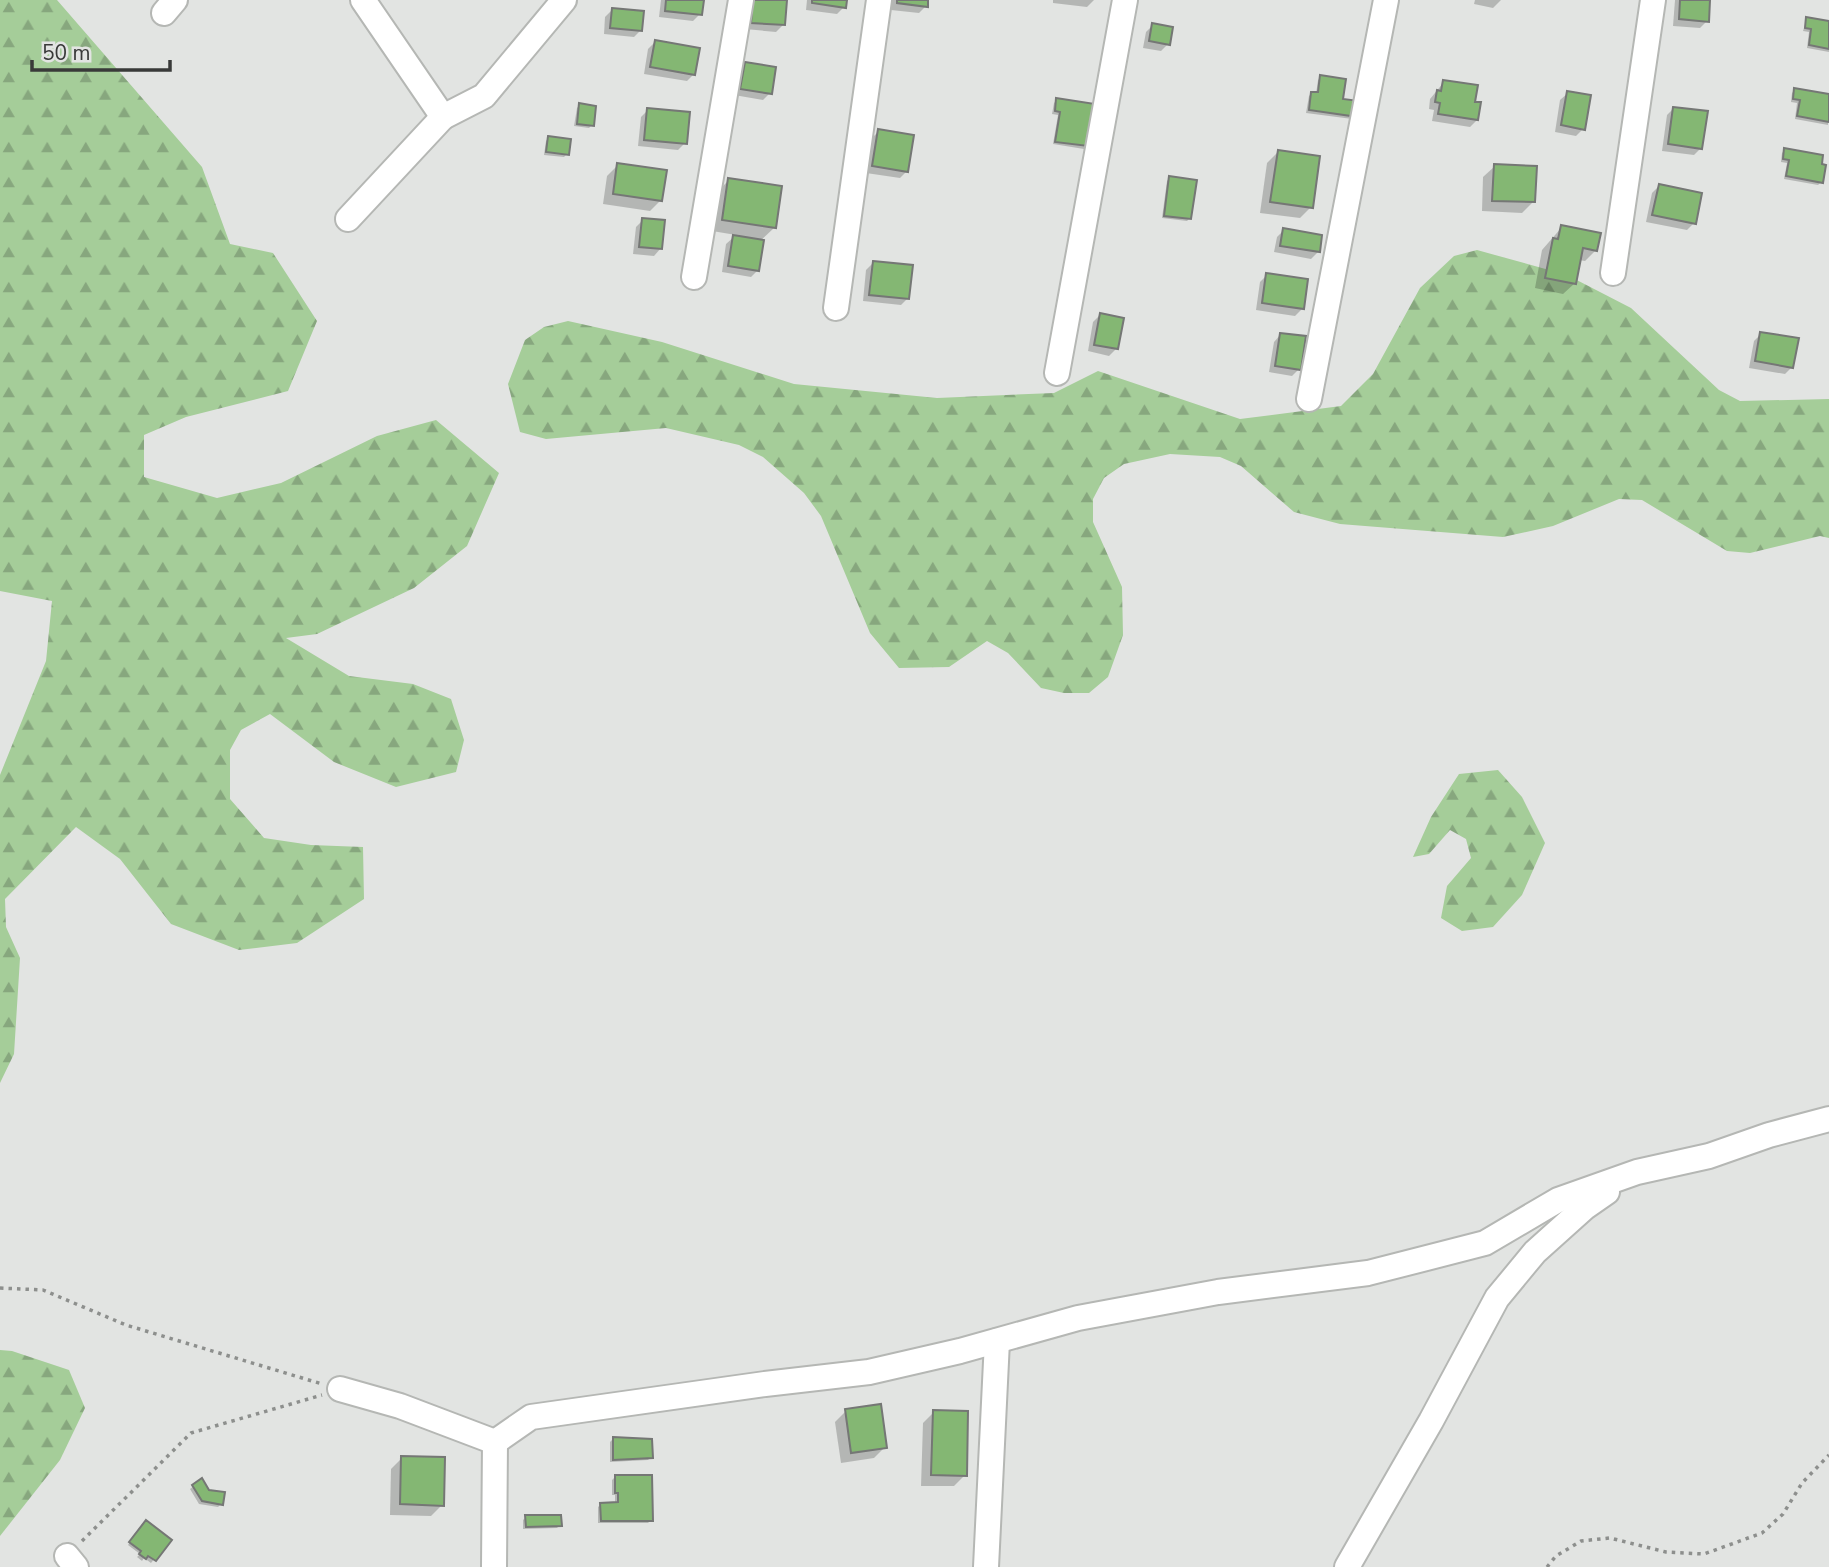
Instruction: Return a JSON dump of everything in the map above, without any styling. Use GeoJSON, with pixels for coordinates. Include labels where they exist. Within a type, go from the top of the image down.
{"type":"FeatureCollection","features":[{"type":"Feature","properties":{"kind":"lane"},"geometry":{"type":"LineString","coordinates":[[363,0],[443,117]]}},
{"type":"Feature","properties":{"kind":"lane"},"geometry":{"type":"LineString","coordinates":[[348,219],[443,117],[484,96],[564,0]]}},
{"type":"Feature","properties":{"kind":"lane"},"geometry":{"type":"LineString","coordinates":[[694,278],[741,0]]}},
{"type":"Feature","properties":{"kind":"lane"},"geometry":{"type":"LineString","coordinates":[[836,308],[879,0]]}},
{"type":"Feature","properties":{"kind":"lane"},"geometry":{"type":"LineString","coordinates":[[1057,373],[1125,0]]}},
{"type":"Feature","properties":{"kind":"lane"},"geometry":{"type":"LineString","coordinates":[[1309,399],[1386,0]]}},
{"type":"Feature","properties":{"kind":"lane"},"geometry":{"type":"LineString","coordinates":[[1613,273],[1653,0]]}},
{"type":"Feature","properties":{"kind":"lane"},"geometry":{"type":"LineString","coordinates":[[495,1442],[531,1417],[869,1372],[1078,1318],[1218,1292],[1368,1273],[1485,1243],[1558,1200],[1637,1172],[1709,1156],[1769,1135],[1829,1119]]}},
{"type":"Feature","properties":{"kind":"lane"},"geometry":{"type":"LineString","coordinates":[[1347,1567],[1431,1421],[1497,1298],[1535,1252],[1584,1208],[1637,1172]]}},
{"type":"Feature","properties":{"kind":"lane"},"geometry":{"type":"LineString","coordinates":[[986,1567],[997,1341]]}},
{"type":"Feature","properties":{"kind":"lane"},"geometry":{"type":"LineString","coordinates":[[341,1389],[400,1406],[495,1442]]}},
{"type":"Feature","properties":{"kind":"lane"},"geometry":{"type":"LineString","coordinates":[[494,1567],[495,1442]]}},
{"type":"Feature","properties":{"kind":"path"},"geometry":{"type":"LineString","coordinates":[[0,1288],[43,1290],[125,1325],[341,1389]]}},
{"type":"Feature","properties":{"kind":"path"},"geometry":{"type":"LineString","coordinates":[[71,1562],[191,1433],[341,1389]]}},
{"type":"Feature","properties":{"kind":"path"},"geometry":{"type":"LineString","coordinates":[[1547,1567],[1556,1556],[1581,1541],[1610,1538],[1666,1552],[1704,1554],[1762,1533],[1783,1514],[1802,1483],[1829,1455]]}},
{"type":"Feature","properties":{"kind":"green space"},"geometry":{"type":"Polygon","coordinates":[[[0,0],[57,0],[202,167],[230,244],[273,253],[317,321],[288,391],[186,417],[144,435],[144,477],[217,498],[281,483],[377,436],[436,420],[499,473],[467,546],[414,588],[317,634],[286,638],[349,676],[413,684],[451,699],[464,740],[456,772],[396,787],[334,762],[270,714],[241,730],[230,750],[230,799],[264,838],[311,845],[363,847],[364,899],[297,943],[239,950],[171,924],[120,859],[76,827],[5,899],[6,927],[20,958],[14,1054],[0,1083],[0,775],[46,661],[52,601],[0,591],[0,0]]]}},
{"type":"Feature","properties":{"kind":"green space"},"geometry":{"type":"Polygon","coordinates":[[[1477,250],[1567,275],[1631,308],[1719,390],[1740,401],[1829,399],[1829,538],[1820,536],[1750,553],[1727,551],[1642,500],[1619,499],[1553,526],[1503,537],[1340,524],[1294,512],[1241,466],[1220,457],[1170,454],[1124,464],[1104,478],[1093,499],[1093,522],[1122,587],[1123,635],[1108,677],[1089,693],[1064,693],[1041,688],[1008,653],[987,641],[949,667],[899,668],[870,633],[821,516],[804,493],[763,457],[739,445],[666,428],[546,439],[520,432],[508,384],[525,340],[544,327],[568,321],[662,342],[794,384],[937,398],[1054,393],[1098,371],[1240,419],[1341,406],[1373,374],[1420,288],[1454,256],[1477,250]]]}},
{"type":"Feature","properties":{"kind":"green space"},"geometry":{"type":"Polygon","coordinates":[[[1498,770],[1522,797],[1545,843],[1522,895],[1493,927],[1462,931],[1441,918],[1447,886],[1471,858],[1466,839],[1450,830],[1429,854],[1413,857],[1431,817],[1459,774],[1498,770]]]}},
{"type":"Feature","properties":{"kind":"green space"},"geometry":{"type":"Polygon","coordinates":[[[0,1350],[12,1351],[69,1370],[85,1408],[60,1460],[0,1536],[0,1350]]]}},
{"type":"Feature","properties":{"kind":"building"},"geometry":{"type":"Polygon","coordinates":[[[666,0],[704,0],[702,15],[665,11],[666,0]]]}},
{"type":"Feature","properties":{"kind":"building"},"geometry":{"type":"Polygon","coordinates":[[[753,0],[787,0],[785,25],[751,23],[753,0]]]}},
{"type":"Feature","properties":{"kind":"building"},"geometry":{"type":"Polygon","coordinates":[[[812,0],[847,0],[846,8],[812,3],[812,0]]]}},
{"type":"Feature","properties":{"kind":"building"},"geometry":{"type":"Polygon","coordinates":[[[897,0],[928,0],[928,7],[897,3],[897,0]]]}},
{"type":"Feature","properties":{"kind":"building"},"geometry":{"type":"Polygon","coordinates":[[[1680,0],[1710,0],[1709,22],[1679,19],[1680,0]]]}},
{"type":"Feature","properties":{"kind":"building"},"geometry":{"type":"Polygon","coordinates":[[[612,8],[644,11],[642,31],[610,28],[612,8]]]}},
{"type":"Feature","properties":{"kind":"building"},"geometry":{"type":"Polygon","coordinates":[[[1806,17],[1829,21],[1829,49],[1809,45],[1811,29],[1805,28],[1806,17]]]}},
{"type":"Feature","properties":{"kind":"building"},"geometry":{"type":"Polygon","coordinates":[[[1152,23],[1173,27],[1170,45],[1149,41],[1152,23]]]}},
{"type":"Feature","properties":{"kind":"building"},"geometry":{"type":"Polygon","coordinates":[[[655,40],[700,48],[695,75],[650,67],[655,40]]]}},
{"type":"Feature","properties":{"kind":"building"},"geometry":{"type":"Polygon","coordinates":[[[745,62],[776,67],[772,94],[740,89],[745,62]]]}},
{"type":"Feature","properties":{"kind":"building"},"geometry":{"type":"Polygon","coordinates":[[[1320,75],[1346,79],[1343,99],[1367,102],[1365,118],[1309,110],[1311,92],[1318,92],[1320,75]]]}},
{"type":"Feature","properties":{"kind":"building"},"geometry":{"type":"Polygon","coordinates":[[[1443,80],[1478,85],[1475,102],[1481,102],[1478,120],[1438,114],[1440,103],[1435,102],[1437,90],[1441,91],[1443,80]]]}},
{"type":"Feature","properties":{"kind":"building"},"geometry":{"type":"Polygon","coordinates":[[[1794,88],[1829,94],[1829,122],[1797,116],[1800,100],[1793,99],[1794,88]]]}},
{"type":"Feature","properties":{"kind":"building"},"geometry":{"type":"Polygon","coordinates":[[[1567,91],[1591,95],[1585,130],[1561,125],[1567,91]]]}},
{"type":"Feature","properties":{"kind":"building"},"geometry":{"type":"Polygon","coordinates":[[[1056,98],[1095,104],[1088,146],[1055,142],[1060,112],[1055,111],[1056,98]]]}},
{"type":"Feature","properties":{"kind":"building"},"geometry":{"type":"Polygon","coordinates":[[[579,103],[596,106],[594,126],[577,124],[579,103]]]}},
{"type":"Feature","properties":{"kind":"building"},"geometry":{"type":"Polygon","coordinates":[[[1673,107],[1708,111],[1702,149],[1668,144],[1673,107]]]}},
{"type":"Feature","properties":{"kind":"building"},"geometry":{"type":"Polygon","coordinates":[[[647,108],[690,112],[687,144],[644,140],[647,108]]]}},
{"type":"Feature","properties":{"kind":"building"},"geometry":{"type":"Polygon","coordinates":[[[878,129],[914,135],[908,172],[872,166],[878,129]]]}},
{"type":"Feature","properties":{"kind":"building"},"geometry":{"type":"Polygon","coordinates":[[[548,136],[571,139],[569,155],[546,152],[548,136]]]}},
{"type":"Feature","properties":{"kind":"building"},"geometry":{"type":"Polygon","coordinates":[[[1784,148],[1823,155],[1822,164],[1826,165],[1823,183],[1786,176],[1789,160],[1783,159],[1784,148]]]}},
{"type":"Feature","properties":{"kind":"building"},"geometry":{"type":"Polygon","coordinates":[[[1278,150],[1320,156],[1313,208],[1270,202],[1278,150]]]}},
{"type":"Feature","properties":{"kind":"building"},"geometry":{"type":"Polygon","coordinates":[[[617,163],[667,170],[662,201],[613,194],[617,163]]]}},
{"type":"Feature","properties":{"kind":"building"},"geometry":{"type":"Polygon","coordinates":[[[1494,164],[1537,166],[1535,202],[1492,201],[1494,164]]]}},
{"type":"Feature","properties":{"kind":"building"},"geometry":{"type":"Polygon","coordinates":[[[1169,176],[1197,180],[1191,219],[1164,216],[1169,176]]]}},
{"type":"Feature","properties":{"kind":"building"},"geometry":{"type":"Polygon","coordinates":[[[728,178],[782,186],[776,228],[722,220],[728,178]]]}},
{"type":"Feature","properties":{"kind":"building"},"geometry":{"type":"Polygon","coordinates":[[[1659,184],[1702,193],[1696,224],[1652,215],[1659,184]]]}},
{"type":"Feature","properties":{"kind":"building"},"geometry":{"type":"Polygon","coordinates":[[[642,218],[665,220],[662,249],[639,247],[642,218]]]}},
{"type":"Feature","properties":{"kind":"building"},"geometry":{"type":"Polygon","coordinates":[[[1561,225],[1601,233],[1597,251],[1583,248],[1576,284],[1545,278],[1553,238],[1558,239],[1561,225]]]}},
{"type":"Feature","properties":{"kind":"building"},"geometry":{"type":"Polygon","coordinates":[[[1283,228],[1322,235],[1320,252],[1280,246],[1283,228]]]}},
{"type":"Feature","properties":{"kind":"building"},"geometry":{"type":"Polygon","coordinates":[[[733,235],[764,240],[759,271],[728,266],[733,235]]]}},
{"type":"Feature","properties":{"kind":"building"},"geometry":{"type":"Polygon","coordinates":[[[873,261],[913,265],[909,299],[869,295],[873,261]]]}},
{"type":"Feature","properties":{"kind":"building"},"geometry":{"type":"Polygon","coordinates":[[[1266,273],[1308,279],[1304,309],[1262,303],[1266,273]]]}},
{"type":"Feature","properties":{"kind":"building"},"geometry":{"type":"Polygon","coordinates":[[[1100,313],[1124,318],[1118,349],[1094,345],[1100,313]]]}},
{"type":"Feature","properties":{"kind":"building"},"geometry":{"type":"Polygon","coordinates":[[[1760,332],[1799,338],[1793,368],[1755,361],[1760,332]]]}},
{"type":"Feature","properties":{"kind":"building"},"geometry":{"type":"Polygon","coordinates":[[[1280,333],[1306,336],[1301,370],[1275,366],[1280,333]]]}},
{"type":"Feature","properties":{"kind":"building"},"geometry":{"type":"Polygon","coordinates":[[[881,1404],[887,1448],[851,1453],[845,1409],[881,1404]]]}},
{"type":"Feature","properties":{"kind":"building"},"geometry":{"type":"Polygon","coordinates":[[[933,1410],[968,1411],[967,1476],[931,1475],[933,1410]]]}},
{"type":"Feature","properties":{"kind":"building"},"geometry":{"type":"Polygon","coordinates":[[[613,1437],[652,1439],[653,1458],[613,1460],[613,1437]]]}},
{"type":"Feature","properties":{"kind":"building"},"geometry":{"type":"Polygon","coordinates":[[[401,1456],[445,1457],[444,1506],[400,1504],[401,1456]]]}},
{"type":"Feature","properties":{"kind":"building"},"geometry":{"type":"Polygon","coordinates":[[[615,1475],[652,1475],[653,1521],[601,1521],[600,1503],[618,1502],[615,1475]]]}},
{"type":"Feature","properties":{"kind":"building"},"geometry":{"type":"Polygon","coordinates":[[[202,1478],[209,1490],[225,1492],[223,1505],[202,1501],[192,1485],[202,1478]]]}},
{"type":"Feature","properties":{"kind":"building"},"geometry":{"type":"Polygon","coordinates":[[[525,1515],[561,1515],[562,1526],[526,1527],[525,1515]]]}},
{"type":"Feature","properties":{"kind":"building"},"geometry":{"type":"Polygon","coordinates":[[[146,1520],[172,1540],[156,1561],[148,1556],[146,1559],[139,1554],[141,1551],[129,1542],[146,1520]]]}}]}
